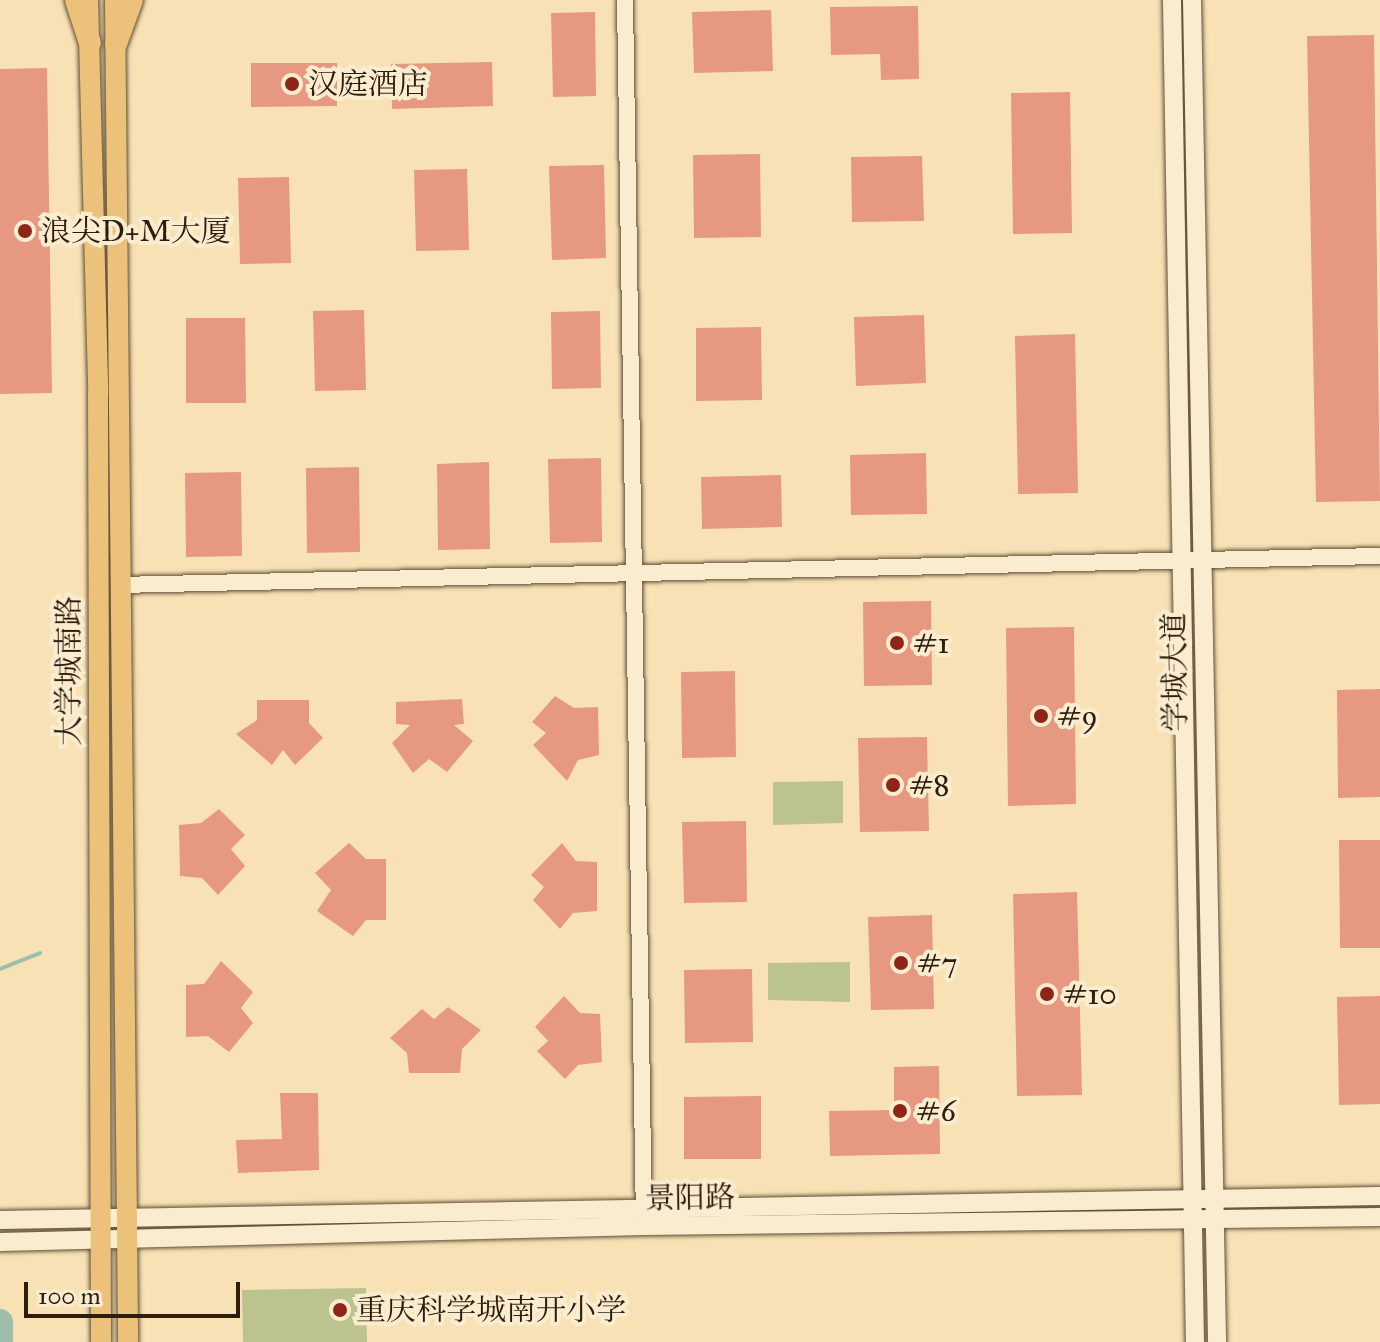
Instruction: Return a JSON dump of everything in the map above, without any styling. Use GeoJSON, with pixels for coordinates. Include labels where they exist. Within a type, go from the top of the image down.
{"type":"FeatureCollection","features":[{"type":"Feature","properties":{"kind":"highway"},"geometry":{"type":"LineString","coordinates":[[76,0],[90,43]]}},
{"type":"Feature","properties":{"kind":"highway"},"geometry":{"type":"LineString","coordinates":[[116,44],[132,0]]}},
{"type":"Feature","properties":{"kind":"main road","name":"大学城南路"},"geometry":{"type":"LineString","coordinates":[[88,0],[98,393],[101,1342]]}},
{"type":"Feature","properties":{"kind":"main road","name":"大学城南路"},"geometry":{"type":"LineString","coordinates":[[115,0],[128,1342]]}},
{"type":"Feature","properties":{"kind":"main road","name":"学城大道"},"geometry":{"type":"LineString","coordinates":[[1172,0],[1215,1198],[1217,1342]]}},
{"type":"Feature","properties":{"kind":"main road","name":"学城大道"},"geometry":{"type":"LineString","coordinates":[[1192,0],[1195,1342]]}},
{"type":"Feature","properties":{"kind":"main road","name":"景阳路"},"geometry":{"type":"LineString","coordinates":[[0,1242],[126,1240],[644,1217],[1193,1198],[1380,1196]]}},
{"type":"Feature","properties":{"kind":"main road","name":"景阳路"},"geometry":{"type":"LineString","coordinates":[[0,1220],[100,1217],[1193,1220],[1380,1217]]}},
{"type":"Feature","properties":{"kind":"street"},"geometry":{"type":"LineString","coordinates":[[625,0],[644,1217]]}},
{"type":"Feature","properties":{"kind":"street"},"geometry":{"type":"LineString","coordinates":[[119,585],[1380,556]]}},
{"type":"Feature","properties":{"kind":"green space"},"geometry":{"type":"Polygon","coordinates":[[[843,781],[843,823],[773,825],[773,782],[843,781]]]}},
{"type":"Feature","properties":{"kind":"green space"},"geometry":{"type":"Polygon","coordinates":[[[850,962],[850,1002],[768,1000],[768,963],[850,962]]]}},
{"type":"Feature","properties":{"kind":"green space"},"geometry":{"type":"Polygon","coordinates":[[[366,1288],[367,1342],[243,1342],[242,1290],[366,1288]]]}},
{"type":"Feature","properties":{"kind":"building"},"geometry":{"type":"Polygon","coordinates":[[[918,6],[919,79],[881,80],[880,54],[831,55],[830,7],[918,6]]]}},
{"type":"Feature","properties":{"kind":"building"},"geometry":{"type":"Polygon","coordinates":[[[771,10],[773,71],[694,73],[692,12],[771,10]]]}},
{"type":"Feature","properties":{"kind":"building"},"geometry":{"type":"Polygon","coordinates":[[[595,12],[596,96],[553,97],[551,13],[595,12]]]}},
{"type":"Feature","properties":{"kind":"building"},"geometry":{"type":"Polygon","coordinates":[[[1374,35],[1380,501],[1316,502],[1307,36],[1374,35]]]}},
{"type":"Feature","properties":{"kind":"building"},"geometry":{"type":"Polygon","coordinates":[[[492,62],[493,106],[392,109],[391,64],[492,62]]]}},
{"type":"Feature","properties":{"kind":"building"},"geometry":{"type":"Polygon","coordinates":[[[251,63],[337,63],[337,106],[251,107],[251,63]]]}},
{"type":"Feature","properties":{"kind":"building","name":"浪尖D+M大厦"},"geometry":{"type":"Polygon","coordinates":[[[47,68],[52,393],[0,394],[0,69],[47,68]]]}},
{"type":"Feature","properties":{"kind":"building"},"geometry":{"type":"Polygon","coordinates":[[[1070,92],[1072,233],[1013,234],[1011,93],[1070,92]]]}},
{"type":"Feature","properties":{"kind":"building"},"geometry":{"type":"Polygon","coordinates":[[[760,154],[761,237],[694,238],[693,155],[760,154]]]}},
{"type":"Feature","properties":{"kind":"building"},"geometry":{"type":"Polygon","coordinates":[[[922,156],[924,221],[852,222],[851,157],[922,156]]]}},
{"type":"Feature","properties":{"kind":"building"},"geometry":{"type":"Polygon","coordinates":[[[604,165],[606,258],[552,260],[549,166],[604,165]]]}},
{"type":"Feature","properties":{"kind":"building"},"geometry":{"type":"Polygon","coordinates":[[[467,169],[469,250],[416,251],[414,170],[467,169]]]}},
{"type":"Feature","properties":{"kind":"building"},"geometry":{"type":"Polygon","coordinates":[[[289,177],[291,263],[240,264],[238,178],[289,177]]]}},
{"type":"Feature","properties":{"kind":"building"},"geometry":{"type":"Polygon","coordinates":[[[364,310],[366,390],[315,391],[313,311],[364,310]]]}},
{"type":"Feature","properties":{"kind":"building"},"geometry":{"type":"Polygon","coordinates":[[[600,311],[601,388],[552,389],[551,312],[600,311]]]}},
{"type":"Feature","properties":{"kind":"building"},"geometry":{"type":"Polygon","coordinates":[[[924,315],[926,383],[856,386],[854,317],[924,315]]]}},
{"type":"Feature","properties":{"kind":"building"},"geometry":{"type":"Polygon","coordinates":[[[186,318],[245,318],[246,403],[186,403],[186,318]]]}},
{"type":"Feature","properties":{"kind":"building"},"geometry":{"type":"Polygon","coordinates":[[[761,327],[762,400],[696,401],[696,328],[761,327]]]}},
{"type":"Feature","properties":{"kind":"building"},"geometry":{"type":"Polygon","coordinates":[[[1075,334],[1078,493],[1018,494],[1015,336],[1075,334]]]}},
{"type":"Feature","properties":{"kind":"building"},"geometry":{"type":"Polygon","coordinates":[[[926,453],[927,514],[851,515],[850,455],[926,453]]]}},
{"type":"Feature","properties":{"kind":"building"},"geometry":{"type":"Polygon","coordinates":[[[601,458],[602,542],[550,543],[548,459],[601,458]]]}},
{"type":"Feature","properties":{"kind":"building"},"geometry":{"type":"Polygon","coordinates":[[[489,462],[490,549],[438,550],[437,464],[489,462]]]}},
{"type":"Feature","properties":{"kind":"building"},"geometry":{"type":"Polygon","coordinates":[[[359,467],[360,552],[307,553],[306,468],[359,467]]]}},
{"type":"Feature","properties":{"kind":"building"},"geometry":{"type":"Polygon","coordinates":[[[241,472],[242,556],[186,557],[185,473],[241,472]]]}},
{"type":"Feature","properties":{"kind":"building"},"geometry":{"type":"Polygon","coordinates":[[[781,475],[782,527],[702,529],[701,477],[781,475]]]}},
{"type":"Feature","properties":{"kind":"building","name":"#1"},"geometry":{"type":"Polygon","coordinates":[[[931,601],[932,685],[864,686],[863,602],[931,601]]]}},
{"type":"Feature","properties":{"kind":"building","name":"#9"},"geometry":{"type":"Polygon","coordinates":[[[1074,627],[1076,804],[1008,806],[1006,628],[1074,627]]]}},
{"type":"Feature","properties":{"kind":"building"},"geometry":{"type":"Polygon","coordinates":[[[735,671],[736,757],[682,758],[681,672],[735,671]]]}},
{"type":"Feature","properties":{"kind":"building"},"geometry":{"type":"Polygon","coordinates":[[[1380,689],[1380,797],[1338,798],[1337,690],[1380,689]]]}},
{"type":"Feature","properties":{"kind":"building"},"geometry":{"type":"Polygon","coordinates":[[[555,696],[574,708],[598,707],[599,755],[578,760],[567,781],[533,745],[546,733],[532,722],[555,696]]]}},
{"type":"Feature","properties":{"kind":"building"},"geometry":{"type":"Polygon","coordinates":[[[462,699],[464,724],[454,725],[473,741],[447,772],[429,759],[413,773],[392,743],[410,725],[396,724],[396,702],[462,699]]]}},
{"type":"Feature","properties":{"kind":"building"},"geometry":{"type":"Polygon","coordinates":[[[257,700],[309,700],[309,723],[323,738],[295,765],[283,750],[272,765],[236,734],[257,720],[257,700]]]}},
{"type":"Feature","properties":{"kind":"building","name":"#8"},"geometry":{"type":"Polygon","coordinates":[[[927,737],[929,831],[860,832],[858,738],[927,737]]]}},
{"type":"Feature","properties":{"kind":"building"},"geometry":{"type":"Polygon","coordinates":[[[219,809],[245,835],[231,849],[245,866],[218,895],[202,878],[180,876],[179,825],[201,823],[219,809]]]}},
{"type":"Feature","properties":{"kind":"building"},"geometry":{"type":"Polygon","coordinates":[[[746,821],[747,902],[684,903],[682,822],[746,821]]]}},
{"type":"Feature","properties":{"kind":"building"},"geometry":{"type":"Polygon","coordinates":[[[1339,840],[1380,840],[1380,948],[1340,948],[1339,840]]]}},
{"type":"Feature","properties":{"kind":"building"},"geometry":{"type":"Polygon","coordinates":[[[349,843],[366,859],[386,859],[386,920],[366,920],[353,936],[317,911],[331,890],[315,873],[349,843]]]}},
{"type":"Feature","properties":{"kind":"building"},"geometry":{"type":"Polygon","coordinates":[[[562,843],[576,861],[597,862],[597,911],[573,913],[560,929],[533,900],[544,887],[531,875],[562,843]]]}},
{"type":"Feature","properties":{"kind":"building","name":"#10"},"geometry":{"type":"Polygon","coordinates":[[[1077,892],[1082,1095],[1017,1096],[1013,894],[1077,892]]]}},
{"type":"Feature","properties":{"kind":"building","name":"#7"},"geometry":{"type":"Polygon","coordinates":[[[932,915],[934,1009],[871,1010],[868,917],[932,915]]]}},
{"type":"Feature","properties":{"kind":"building"},"geometry":{"type":"Polygon","coordinates":[[[221,961],[253,992],[241,1008],[253,1023],[229,1052],[208,1036],[186,1037],[186,985],[204,984],[221,961]]]}},
{"type":"Feature","properties":{"kind":"building"},"geometry":{"type":"Polygon","coordinates":[[[752,969],[753,1042],[685,1043],[684,970],[752,969]]]}},
{"type":"Feature","properties":{"kind":"building"},"geometry":{"type":"Polygon","coordinates":[[[564,996],[580,1013],[600,1014],[602,1062],[578,1065],[565,1079],[537,1051],[548,1041],[535,1027],[564,996]]]}},
{"type":"Feature","properties":{"kind":"building"},"geometry":{"type":"Polygon","coordinates":[[[1380,996],[1380,1104],[1339,1105],[1337,997],[1380,996]]]}},
{"type":"Feature","properties":{"kind":"building"},"geometry":{"type":"Polygon","coordinates":[[[448,1007],[481,1030],[462,1049],[460,1073],[409,1073],[407,1053],[390,1038],[422,1009],[434,1019],[448,1007]]]}},
{"type":"Feature","properties":{"kind":"building","name":"#6"},"geometry":{"type":"Polygon","coordinates":[[[939,1066],[940,1154],[830,1156],[829,1111],[894,1110],[894,1067],[939,1066]]]}},
{"type":"Feature","properties":{"kind":"building"},"geometry":{"type":"Polygon","coordinates":[[[280,1093],[318,1093],[319,1170],[238,1173],[236,1140],[282,1139],[280,1093]]]}},
{"type":"Feature","properties":{"kind":"building"},"geometry":{"type":"Polygon","coordinates":[[[761,1096],[761,1159],[684,1159],[684,1097],[761,1096]]]}},
{"type":"Feature","properties":{"kind":"waterway"},"geometry":{"type":"LineString","coordinates":[[0,969],[40,953]]}},
{"type":"Feature","properties":{"kind":"waterway"},"geometry":{"type":"LineString","coordinates":[[0,1322],[0,1342]]}},
{"type":"Feature","properties":{"kind":"place","name":"汉庭酒店"},"geometry":{"type":"Point","coordinates":[292,84]}},
{"type":"Feature","properties":{"kind":"place","name":"浪尖D+M大厦"},"geometry":{"type":"Point","coordinates":[25,231]}},
{"type":"Feature","properties":{"kind":"place","name":"#1"},"geometry":{"type":"Point","coordinates":[897,643]}},
{"type":"Feature","properties":{"kind":"place","name":"#9"},"geometry":{"type":"Point","coordinates":[1041,716]}},
{"type":"Feature","properties":{"kind":"place","name":"#8"},"geometry":{"type":"Point","coordinates":[893,785]}},
{"type":"Feature","properties":{"kind":"place","name":"#7"},"geometry":{"type":"Point","coordinates":[901,963]}},
{"type":"Feature","properties":{"kind":"place","name":"#10"},"geometry":{"type":"Point","coordinates":[1047,994]}},
{"type":"Feature","properties":{"kind":"place","name":"#6"},"geometry":{"type":"Point","coordinates":[900,1111]}},
{"type":"Feature","properties":{"kind":"place","name":"重庆科学城南开小学"},"geometry":{"type":"Point","coordinates":[340,1310]}}]}
